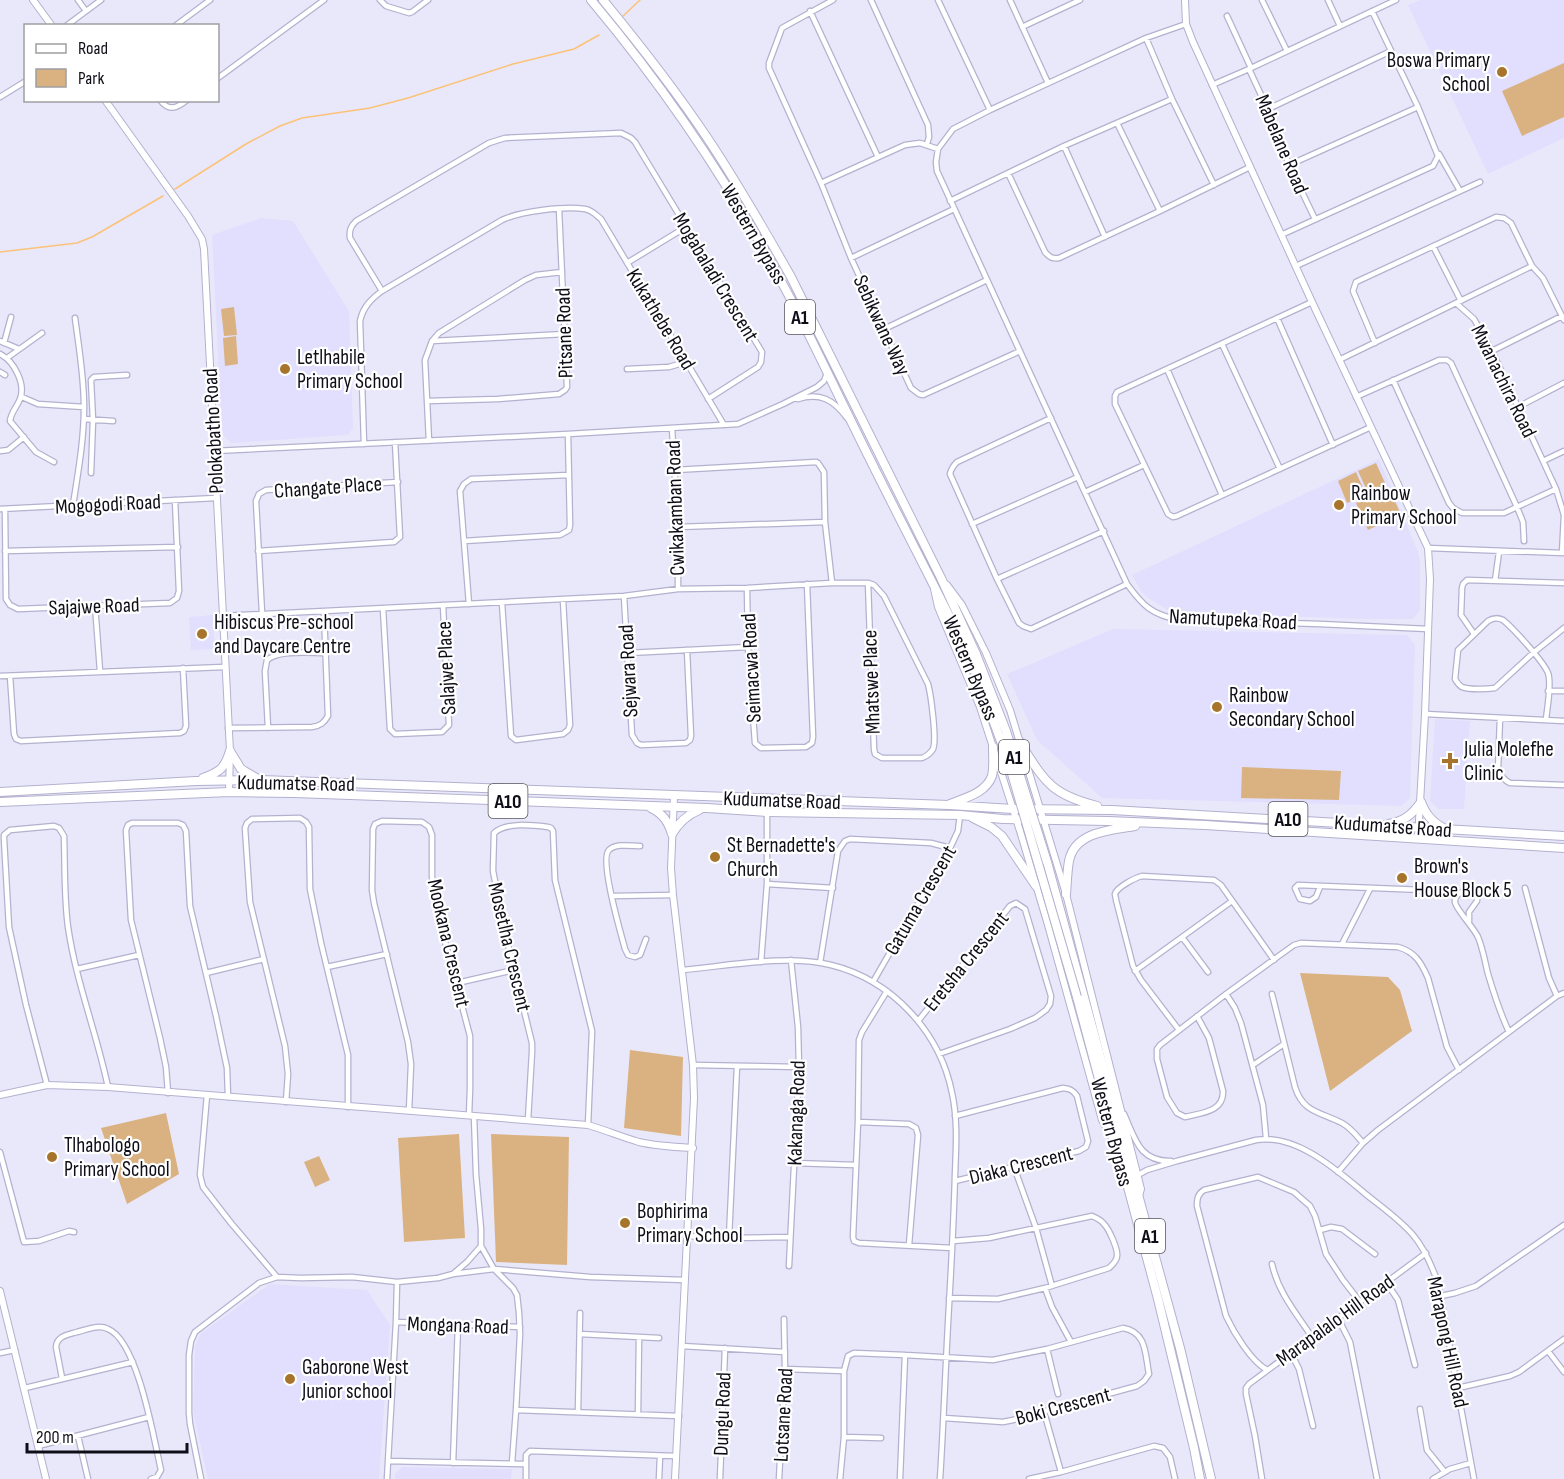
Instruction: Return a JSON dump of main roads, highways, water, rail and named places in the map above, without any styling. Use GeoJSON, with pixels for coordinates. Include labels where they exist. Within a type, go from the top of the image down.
{"type":"FeatureCollection","features":[{"type":"Feature","properties":{"kind":"main road","name":"Western Bypass"},"geometry":{"type":"LineString","coordinates":[[591,0],[672,104],[726,184],[782,282],[932,581],[988,683],[1047,862],[1139,1196],[1186,1374],[1210,1479]]}},
{"type":"Feature","properties":{"kind":"main road","name":"Western Bypass"},"geometry":{"type":"LineString","coordinates":[[603,0],[680,98],[765,231],[791,278],[941,578],[973,656],[1008,760],[1077,997],[1158,1299],[1200,1479]]}},
{"type":"Feature","properties":{"kind":"main road"},"geometry":{"type":"LineString","coordinates":[[1019,741],[1043,778],[1057,791],[1073,799],[1112,810]]}},
{"type":"Feature","properties":{"kind":"main road"},"geometry":{"type":"LineString","coordinates":[[948,805],[975,794],[985,786],[992,775],[993,747]]}},
{"type":"Feature","properties":{"kind":"main road"},"geometry":{"type":"LineString","coordinates":[[196,781],[218,772],[227,761],[230,751],[241,769],[261,780]]}},
{"type":"Feature","properties":{"kind":"main road","name":"Kudumatse Road"},"geometry":{"type":"LineString","coordinates":[[0,792],[196,781],[261,780],[1013,809],[1112,810],[1564,836]]}},
{"type":"Feature","properties":{"kind":"main road","name":"Kudumatse Road"},"geometry":{"type":"LineString","coordinates":[[0,802],[229,792],[294,793],[767,812],[960,815],[1152,823],[1564,848]]}},
{"type":"Feature","properties":{"kind":"main road"},"geometry":{"type":"LineString","coordinates":[[1376,826],[1406,818],[1421,802],[1429,818],[1447,830]]}},
{"type":"Feature","properties":{"kind":"main road"},"geometry":{"type":"LineString","coordinates":[[647,806],[666,818],[672,834],[690,814],[707,808]]}},
{"type":"Feature","properties":{"kind":"main road"},"geometry":{"type":"LineString","coordinates":[[970,816],[991,827],[1002,836],[1036,886]]}},
{"type":"Feature","properties":{"kind":"main road"},"geometry":{"type":"LineString","coordinates":[[1066,894],[1069,859],[1076,846],[1096,833],[1152,823]]}},
{"type":"Feature","properties":{"kind":"waterway"},"geometry":{"type":"LineString","coordinates":[[623,16],[640,0]]}},
{"type":"Feature","properties":{"kind":"waterway"},"geometry":{"type":"LineString","coordinates":[[175,189],[246,144],[280,126],[302,118],[370,108],[408,98],[513,64],[574,49],[599,35]]}},
{"type":"Feature","properties":{"kind":"waterway"},"geometry":{"type":"LineString","coordinates":[[0,252],[77,243],[92,237],[163,196]]}},
{"type":"Feature","properties":{"kind":"place","name":"Boswa Primary School"},"geometry":{"type":"Point","coordinates":[1502,72]}},
{"type":"Feature","properties":{"kind":"place","name":"Letlhabile Primary School"},"geometry":{"type":"Point","coordinates":[285,369]}},
{"type":"Feature","properties":{"kind":"place","name":"Rainbow Primary School"},"geometry":{"type":"Point","coordinates":[1339,505]}},
{"type":"Feature","properties":{"kind":"place","name":"Hibiscus Pre-school and Daycare Centre"},"geometry":{"type":"Point","coordinates":[202,634]}},
{"type":"Feature","properties":{"kind":"place","name":"Rainbow Secondary School"},"geometry":{"type":"Point","coordinates":[1217,707]}},
{"type":"Feature","properties":{"kind":"place","name":"Julia Molefhe Clinic"},"geometry":{"type":"Point","coordinates":[1450,761]}},
{"type":"Feature","properties":{"kind":"place","name":"St Bernadette's Church"},"geometry":{"type":"Point","coordinates":[715,857]}},
{"type":"Feature","properties":{"kind":"place","name":"Brown's House Block 5"},"geometry":{"type":"Point","coordinates":[1402,878]}},
{"type":"Feature","properties":{"kind":"place","name":"Tlhabologo Primary School"},"geometry":{"type":"Point","coordinates":[52,1157]}},
{"type":"Feature","properties":{"kind":"place","name":"Bophirima Primary School"},"geometry":{"type":"Point","coordinates":[625,1223]}},
{"type":"Feature","properties":{"kind":"place","name":"Gaborone West Junior school"},"geometry":{"type":"Point","coordinates":[290,1379]}}]}
